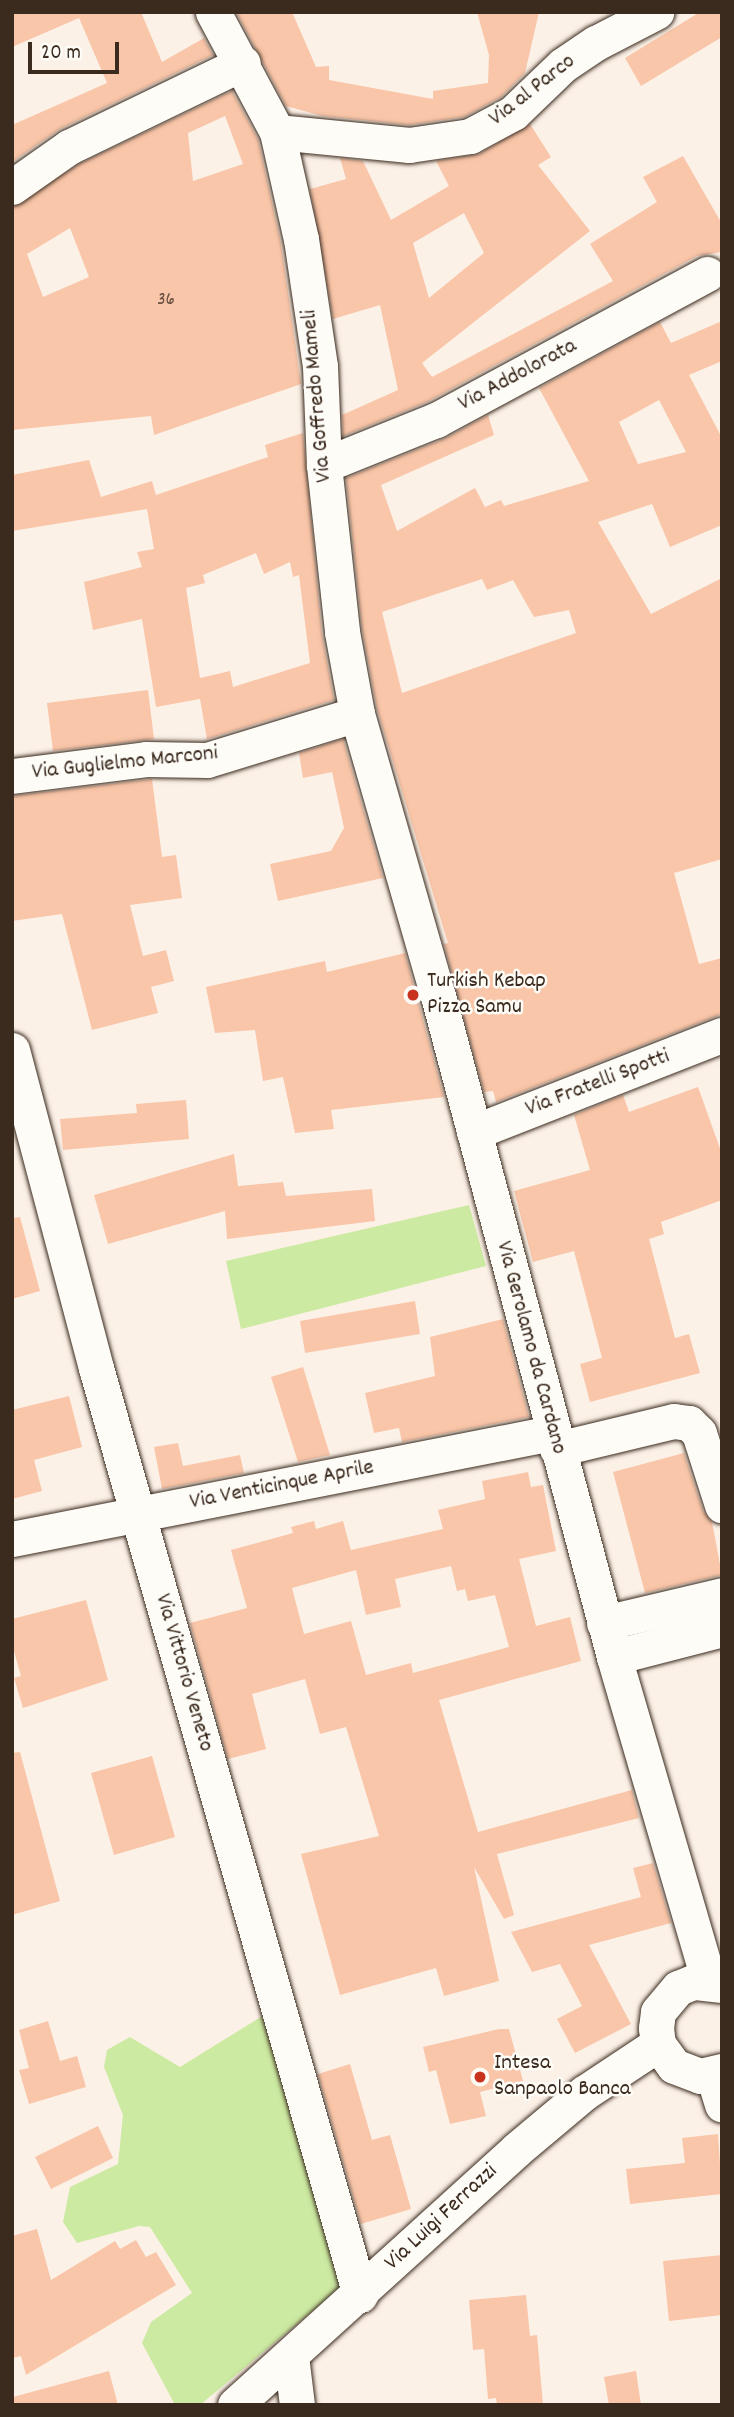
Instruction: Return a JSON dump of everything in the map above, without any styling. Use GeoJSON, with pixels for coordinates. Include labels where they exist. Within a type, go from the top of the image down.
{"type":"FeatureCollection","features":[{"type":"Feature","properties":{"kind":"street","name":"Via Goffredo Mameli"},"geometry":{"type":"LineString","coordinates":[[213,12],[243,63],[277,132],[301,239],[320,366],[324,464],[342,632],[357,714]]}},
{"type":"Feature","properties":{"kind":"street","name":"Via al Parco"},"geometry":{"type":"LineString","coordinates":[[277,132],[409,145],[470,136],[513,113],[564,65],[596,43],[656,12]]}},
{"type":"Feature","properties":{"kind":"street"},"geometry":{"type":"LineString","coordinates":[[12,187],[69,147],[243,63]]}},
{"type":"Feature","properties":{"kind":"street","name":"Via Addolorata"},"geometry":{"type":"LineString","coordinates":[[324,464],[436,420],[707,274]]}},
{"type":"Feature","properties":{"kind":"street","name":"Via Guglielmo Marconi"},"geometry":{"type":"LineString","coordinates":[[12,776],[146,758],[206,760],[357,714]]}},
{"type":"Feature","properties":{"kind":"street","name":"Via Gerolamo da Cardano"},"geometry":{"type":"LineString","coordinates":[[357,714],[474,1132],[604,1623],[715,1983]]}},
{"type":"Feature","properties":{"kind":"street","name":"Via Fratelli Spotti"},"geometry":{"type":"LineString","coordinates":[[474,1132],[722,1035]]}},
{"type":"Feature","properties":{"kind":"street","name":"Via Vittorio Veneto"},"geometry":{"type":"LineString","coordinates":[[12,1050],[138,1514],[360,2295]]}},
{"type":"Feature","properties":{"kind":"street","name":"Via Venticinque Aprile"},"geometry":{"type":"LineString","coordinates":[[12,1539],[138,1514],[674,1421],[689,1423],[699,1433],[722,1504]]}},
{"type":"Feature","properties":{"kind":"street"},"geometry":{"type":"LineString","coordinates":[[604,1623],[722,1595]]}},
{"type":"Feature","properties":{"kind":"street"},"geometry":{"type":"LineString","coordinates":[[614,1657],[722,1629]]}},
{"type":"Feature","properties":{"kind":"street"},"geometry":{"type":"LineString","coordinates":[[715,1983],[678,1988],[666,1998],[656,2028],[658,2044],[664,2056],[687,2073],[719,2084]]}},
{"type":"Feature","properties":{"kind":"street","name":"Via Luigi Ferrazzi"},"geometry":{"type":"LineString","coordinates":[[235,2405],[584,2092],[658,2044]]}},
{"type":"Feature","properties":{"kind":"street"},"geometry":{"type":"LineString","coordinates":[[291,2356],[297,2405]]}},
{"type":"Feature","properties":{"kind":"green space"},"geometry":{"type":"Polygon","coordinates":[[[469,1205],[486,1266],[241,1329],[226,1261],[469,1205]]]}},
{"type":"Feature","properties":{"kind":"green space"},"geometry":{"type":"Polygon","coordinates":[[[264,2015],[340,2288],[200,2405],[175,2405],[142,2343],[151,2322],[192,2293],[150,2227],[139,2226],[77,2243],[63,2222],[70,2187],[118,2164],[123,2115],[104,2067],[107,2050],[130,2037],[180,2067],[264,2015]]]}},
{"type":"Feature","properties":{"kind":"building"},"geometry":{"type":"Polygon","coordinates":[[[12,12],[141,12],[162,62],[204,38],[213,55],[60,129],[12,162],[12,125],[107,83],[79,18],[12,47],[12,12]]]}},
{"type":"Feature","properties":{"kind":"building"},"geometry":{"type":"Polygon","coordinates":[[[236,12],[292,12],[316,67],[329,66],[329,80],[433,99],[433,91],[488,83],[489,55],[477,12],[539,12],[525,73],[501,97],[464,117],[409,125],[322,116],[286,106],[236,12]]]}},
{"type":"Feature","properties":{"kind":"building"},"geometry":{"type":"Polygon","coordinates":[[[700,12],[722,12],[722,37],[641,86],[625,58],[700,12]]]}},
{"type":"Feature","properties":{"kind":"building"},"geometry":{"type":"Polygon","coordinates":[[[232,91],[258,139],[281,243],[301,384],[154,435],[151,416],[12,430],[12,207],[79,164],[232,91]],[[225,116],[188,133],[193,181],[243,164],[225,116]],[[70,228],[27,254],[43,297],[89,277],[70,228]]]}},
{"type":"Feature","properties":{"kind":"building"},"geometry":{"type":"Polygon","coordinates":[[[530,124],[551,157],[538,165],[590,231],[422,363],[432,377],[613,281],[590,244],[657,202],[643,177],[683,156],[722,224],[722,252],[697,256],[427,402],[343,436],[342,415],[398,390],[380,305],[333,319],[310,189],[346,179],[340,158],[363,161],[391,220],[449,186],[436,161],[479,154],[530,124]],[[464,213],[413,243],[429,298],[484,253],[464,213]]]}},
{"type":"Feature","properties":{"kind":"building"},"geometry":{"type":"Polygon","coordinates":[[[722,321],[722,361],[689,375],[722,438],[722,525],[670,547],[652,504],[598,522],[651,614],[722,578],[722,859],[674,873],[699,964],[722,958],[722,1014],[496,1102],[493,1091],[484,1092],[444,944],[448,943],[377,709],[362,629],[346,478],[444,439],[488,415],[494,435],[381,485],[397,531],[475,488],[485,507],[501,500],[504,506],[589,481],[539,388],[660,322],[671,343],[722,321]],[[659,400],[619,422],[638,464],[686,452],[659,400]],[[482,579],[382,612],[402,693],[576,633],[569,610],[534,617],[513,580],[487,590],[482,579]]]}},
{"type":"Feature","properties":{"kind":"building"},"geometry":{"type":"Polygon","coordinates":[[[303,433],[322,634],[334,700],[207,739],[200,699],[156,707],[142,619],[93,630],[84,582],[142,567],[137,552],[154,549],[147,509],[12,531],[12,475],[89,460],[101,497],[152,481],[156,495],[268,457],[265,445],[303,433]],[[256,553],[203,575],[205,583],[186,588],[200,678],[230,671],[233,687],[310,663],[299,575],[293,577],[290,562],[264,574],[256,553]]]}},
{"type":"Feature","properties":{"kind":"building"},"geometry":{"type":"Polygon","coordinates":[[[148,690],[154,739],[53,751],[47,703],[148,690]]]}},
{"type":"Feature","properties":{"kind":"building"},"geometry":{"type":"Polygon","coordinates":[[[343,739],[383,878],[278,901],[270,864],[331,851],[344,828],[332,772],[303,778],[299,753],[343,739]]]}},
{"type":"Feature","properties":{"kind":"building"},"geometry":{"type":"Polygon","coordinates":[[[152,779],[162,857],[176,855],[182,898],[130,905],[143,956],[166,950],[174,981],[151,987],[158,1013],[92,1030],[62,914],[12,921],[12,796],[152,779]]]}},
{"type":"Feature","properties":{"kind":"building"},"geometry":{"type":"Polygon","coordinates":[[[405,953],[444,1097],[331,1110],[334,1129],[295,1133],[283,1077],[263,1081],[255,1030],[215,1033],[206,987],[325,961],[327,972],[405,953]]]}},
{"type":"Feature","properties":{"kind":"building"},"geometry":{"type":"Polygon","coordinates":[[[698,1087],[722,1154],[722,1200],[661,1222],[664,1234],[649,1239],[675,1338],[689,1334],[700,1373],[590,1402],[580,1364],[602,1358],[574,1251],[533,1262],[514,1191],[590,1170],[574,1115],[623,1095],[629,1112],[698,1087]]]}},
{"type":"Feature","properties":{"kind":"building"},"geometry":{"type":"Polygon","coordinates":[[[186,1100],[189,1139],[63,1150],[60,1119],[137,1113],[136,1104],[186,1100]]]}},
{"type":"Feature","properties":{"kind":"building"},"geometry":{"type":"Polygon","coordinates":[[[234,1154],[238,1186],[283,1182],[286,1196],[372,1189],[375,1221],[227,1239],[225,1211],[108,1244],[94,1195],[234,1154]]]}},
{"type":"Feature","properties":{"kind":"building"},"geometry":{"type":"Polygon","coordinates":[[[20,1217],[40,1291],[12,1299],[12,1218],[20,1217]]]}},
{"type":"Feature","properties":{"kind":"building"},"geometry":{"type":"Polygon","coordinates":[[[415,1301],[420,1334],[305,1353],[300,1321],[415,1301]]]}},
{"type":"Feature","properties":{"kind":"building"},"geometry":{"type":"Polygon","coordinates":[[[503,1319],[529,1417],[402,1442],[399,1428],[374,1433],[365,1393],[435,1376],[430,1337],[503,1319]]]}},
{"type":"Feature","properties":{"kind":"building"},"geometry":{"type":"Polygon","coordinates":[[[303,1367],[330,1455],[298,1462],[271,1377],[303,1367]]]}},
{"type":"Feature","properties":{"kind":"building"},"geometry":{"type":"Polygon","coordinates":[[[69,1396],[82,1447],[34,1460],[42,1491],[12,1499],[12,1410],[69,1396]]]}},
{"type":"Feature","properties":{"kind":"building"},"geometry":{"type":"Polygon","coordinates":[[[178,1443],[183,1466],[240,1455],[244,1473],[162,1489],[154,1447],[178,1443]]]}},
{"type":"Feature","properties":{"kind":"building"},"geometry":{"type":"Polygon","coordinates":[[[684,1453],[703,1511],[712,1522],[722,1575],[645,1593],[613,1472],[684,1453]]]}},
{"type":"Feature","properties":{"kind":"building"},"geometry":{"type":"Polygon","coordinates":[[[528,1472],[531,1487],[543,1485],[556,1551],[519,1559],[536,1626],[570,1617],[581,1661],[439,1700],[478,1832],[632,1790],[639,1818],[497,1854],[514,1915],[504,1919],[474,1867],[499,1981],[444,1996],[436,1968],[340,1995],[301,1854],[379,1836],[346,1727],[320,1734],[305,1679],[252,1694],[266,1749],[228,1759],[190,1623],[247,1608],[231,1550],[293,1533],[291,1527],[314,1521],[316,1529],[343,1521],[353,1558],[351,1550],[443,1529],[438,1510],[485,1499],[482,1481],[528,1472]],[[451,1566],[395,1579],[401,1607],[366,1615],[356,1570],[292,1588],[304,1634],[351,1621],[366,1675],[411,1663],[413,1673],[509,1647],[495,1595],[468,1601],[465,1589],[457,1591],[451,1566]]]}},
{"type":"Feature","properties":{"kind":"building"},"geometry":{"type":"Polygon","coordinates":[[[86,1600],[108,1680],[23,1708],[14,1678],[21,1676],[12,1644],[12,1619],[86,1600]]]}},
{"type":"Feature","properties":{"kind":"building"},"geometry":{"type":"Polygon","coordinates":[[[20,1752],[60,1901],[12,1915],[12,1753],[20,1752]]]}},
{"type":"Feature","properties":{"kind":"building"},"geometry":{"type":"Polygon","coordinates":[[[152,1756],[175,1837],[114,1855],[91,1773],[152,1756]]]}},
{"type":"Feature","properties":{"kind":"building"},"geometry":{"type":"Polygon","coordinates":[[[653,1863],[671,1923],[589,1945],[631,2024],[575,2053],[557,2019],[582,2006],[560,1964],[532,1972],[511,1932],[641,1897],[633,1868],[653,1863]]]}},
{"type":"Feature","properties":{"kind":"building"},"geometry":{"type":"Polygon","coordinates":[[[48,2021],[60,2061],[77,2056],[86,2087],[29,2104],[19,2070],[29,2068],[19,2030],[48,2021]]]}},
{"type":"Feature","properties":{"kind":"building","name":"Intesa Sanpaolo Banca"},"geometry":{"type":"Polygon","coordinates":[[[509,2029],[523,2081],[480,2092],[486,2116],[450,2124],[436,2070],[429,2072],[423,2047],[509,2029]]]}},
{"type":"Feature","properties":{"kind":"building"},"geometry":{"type":"Polygon","coordinates":[[[350,2064],[372,2140],[390,2135],[411,2209],[361,2224],[318,2074],[350,2064]]]}},
{"type":"Feature","properties":{"kind":"building"},"geometry":{"type":"Polygon","coordinates":[[[98,2126],[113,2158],[51,2189],[35,2157],[98,2126]]]}},
{"type":"Feature","properties":{"kind":"building"},"geometry":{"type":"Polygon","coordinates":[[[718,2134],[722,2194],[630,2204],[626,2169],[685,2163],[682,2138],[718,2134]]]}},
{"type":"Feature","properties":{"kind":"building"},"geometry":{"type":"Polygon","coordinates":[[[37,2229],[51,2280],[115,2241],[120,2249],[136,2240],[146,2257],[156,2252],[176,2285],[26,2375],[21,2356],[12,2358],[12,2236],[37,2229]]]}},
{"type":"Feature","properties":{"kind":"building"},"geometry":{"type":"Polygon","coordinates":[[[722,2255],[722,2315],[669,2321],[663,2261],[722,2255]]]}},
{"type":"Feature","properties":{"kind":"building"},"geometry":{"type":"Polygon","coordinates":[[[526,2295],[530,2336],[537,2335],[543,2405],[497,2405],[496,2398],[488,2399],[484,2349],[473,2350],[469,2300],[526,2295]]]}},
{"type":"Feature","properties":{"kind":"building"},"geometry":{"type":"Polygon","coordinates":[[[109,2371],[118,2405],[14,2405],[13,2397],[109,2371]]]}},
{"type":"Feature","properties":{"kind":"building"},"geometry":{"type":"Polygon","coordinates":[[[636,2371],[641,2405],[609,2405],[604,2377],[636,2371]]]}},
{"type":"Feature","properties":{"kind":"place","name":"Turkish Kebap Pizza Samu"},"geometry":{"type":"Point","coordinates":[413,995]}},
{"type":"Feature","properties":{"kind":"place","name":"Intesa Sanpaolo Banca"},"geometry":{"type":"Point","coordinates":[480,2077]}}]}
